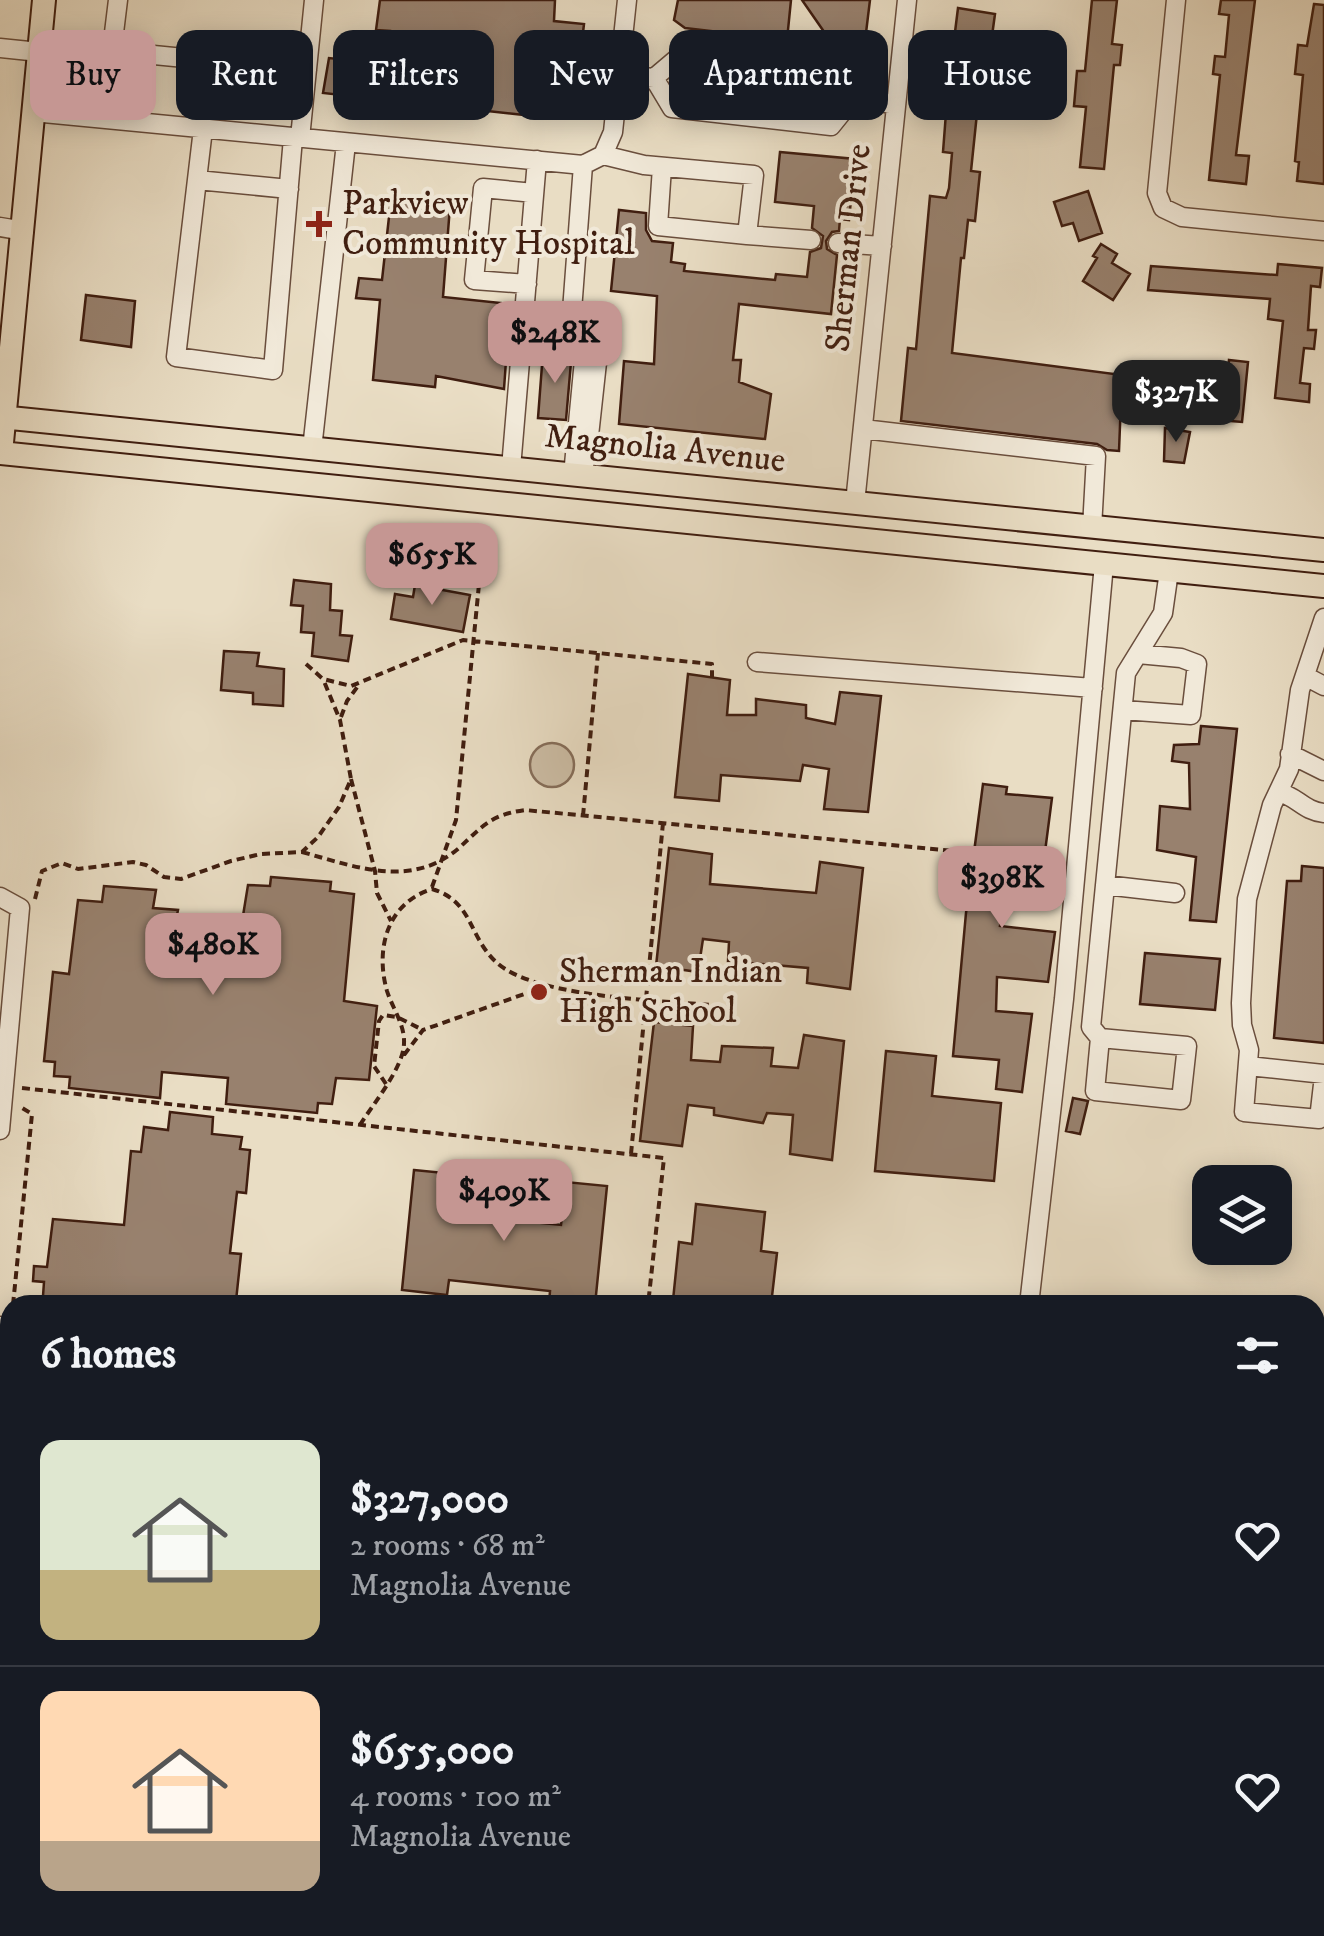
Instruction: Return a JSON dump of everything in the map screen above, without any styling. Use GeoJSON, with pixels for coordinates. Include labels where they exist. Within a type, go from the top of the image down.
{"type":"FeatureCollection","features":[{"type":"Feature","properties":{"kind":"main road"},"geometry":{"type":"LineString","coordinates":[[41,30],[44,0]]}},
{"type":"Feature","properties":{"kind":"main road"},"geometry":{"type":"LineString","coordinates":[[0,457],[7,325],[24,231],[32,120]]}},
{"type":"Feature","properties":{"kind":"main road","name":"Magnolia Avenue"},"geometry":{"type":"LineString","coordinates":[[2,417],[1324,550]]}},
{"type":"Feature","properties":{"kind":"main road","name":"Magnolia Avenue"},"geometry":{"type":"LineString","coordinates":[[0,457],[577,509],[1324,586]]}},
{"type":"Feature","properties":{"kind":"main road"},"geometry":{"type":"LineString","coordinates":[[577,475],[577,509]]}},
{"type":"Feature","properties":{"kind":"street"},"geometry":{"type":"LineString","coordinates":[[118,0],[113,41],[123,52],[176,57]]}},
{"type":"Feature","properties":{"kind":"street"},"geometry":{"type":"LineString","coordinates":[[311,30],[314,0]]}},
{"type":"Feature","properties":{"kind":"street"},"geometry":{"type":"LineString","coordinates":[[624,30],[627,0]]}},
{"type":"Feature","properties":{"kind":"street","name":"Sherman Drive"},"geometry":{"type":"LineString","coordinates":[[855,503],[907,0]]}},
{"type":"Feature","properties":{"kind":"street"},"geometry":{"type":"LineString","coordinates":[[1176,0],[1158,193],[1163,208],[1182,217],[1324,231]]}},
{"type":"Feature","properties":{"kind":"street"},"geometry":{"type":"LineString","coordinates":[[0,48],[30,51]]}},
{"type":"Feature","properties":{"kind":"street"},"geometry":{"type":"LineString","coordinates":[[649,78],[669,65]]}},
{"type":"Feature","properties":{"kind":"street"},"geometry":{"type":"LineString","coordinates":[[654,78],[669,103]]}},
{"type":"Feature","properties":{"kind":"street"},"geometry":{"type":"LineString","coordinates":[[888,103],[896,104]]}},
{"type":"Feature","properties":{"kind":"street"},"geometry":{"type":"LineString","coordinates":[[113,120],[584,165],[603,155],[614,120]]}},
{"type":"Feature","properties":{"kind":"street"},"geometry":{"type":"LineString","coordinates":[[203,129],[176,357],[273,370],[289,190],[300,120]]}},
{"type":"Feature","properties":{"kind":"street"},"geometry":{"type":"LineString","coordinates":[[778,120],[831,126],[836,120]]}},
{"type":"Feature","properties":{"kind":"street"},"geometry":{"type":"LineString","coordinates":[[312,448],[346,143]]}},
{"type":"Feature","properties":{"kind":"street"},"geometry":{"type":"LineString","coordinates":[[603,155],[662,167],[754,175],[747,234]]}},
{"type":"Feature","properties":{"kind":"street"},"geometry":{"type":"LineString","coordinates":[[511,468],[537,160]]}},
{"type":"Feature","properties":{"kind":"street"},"geometry":{"type":"LineString","coordinates":[[577,475],[584,360],[571,324],[584,165]]}},
{"type":"Feature","properties":{"kind":"street"},"geometry":{"type":"LineString","coordinates":[[662,167],[658,226],[811,240]]}},
{"type":"Feature","properties":{"kind":"street"},"geometry":{"type":"LineString","coordinates":[[197,180],[289,190]]}},
{"type":"Feature","properties":{"kind":"street"},"geometry":{"type":"LineString","coordinates":[[526,284],[474,280],[483,188],[534,193]]}},
{"type":"Feature","properties":{"kind":"street"},"geometry":{"type":"LineString","coordinates":[[0,226],[24,231]]}},
{"type":"Feature","properties":{"kind":"street"},"geometry":{"type":"LineString","coordinates":[[838,243],[882,246]]}},
{"type":"Feature","properties":{"kind":"street"},"geometry":{"type":"LineString","coordinates":[[577,475],[587,454],[599,344]]}},
{"type":"Feature","properties":{"kind":"street"},"geometry":{"type":"LineString","coordinates":[[863,429],[1096,456],[1092,528]]}},
{"type":"Feature","properties":{"kind":"street"},"geometry":{"type":"LineString","coordinates":[[1030,1295],[1064,1000],[1104,564]]}},
{"type":"Feature","properties":{"kind":"street"},"geometry":{"type":"LineString","coordinates":[[1100,1038],[1186,1046],[1181,1100],[1095,1091],[1100,1038],[1091,1027],[1126,673],[1163,613],[1169,571]]}},
{"type":"Feature","properties":{"kind":"street"},"geometry":{"type":"LineString","coordinates":[[1248,1066],[1324,1075],[1318,1119],[1244,1112],[1248,1066],[1241,1003],[1247,900],[1288,769],[1305,676],[1324,618]]}},
{"type":"Feature","properties":{"kind":"street"},"geometry":{"type":"LineString","coordinates":[[1123,710],[1191,715],[1194,707],[1197,664],[1181,658],[1138,654]]}},
{"type":"Feature","properties":{"kind":"street"},"geometry":{"type":"LineString","coordinates":[[757,662],[1093,688]]}},
{"type":"Feature","properties":{"kind":"street"},"geometry":{"type":"LineString","coordinates":[[1305,676],[1324,686]]}},
{"type":"Feature","properties":{"kind":"street"},"geometry":{"type":"LineString","coordinates":[[1290,754],[1324,770]]}},
{"type":"Feature","properties":{"kind":"street"},"geometry":{"type":"LineString","coordinates":[[1278,792],[1308,811],[1324,813]]}},
{"type":"Feature","properties":{"kind":"street"},"geometry":{"type":"LineString","coordinates":[[1105,885],[1175,892]]}},
{"type":"Feature","properties":{"kind":"street"},"geometry":{"type":"LineString","coordinates":[[0,897],[20,908],[0,1130]]}},
{"type":"Feature","properties":{"kind":"path"},"geometry":{"type":"LineString","coordinates":[[432,889],[456,820],[484,532]]}},
{"type":"Feature","properties":{"kind":"path"},"geometry":{"type":"LineString","coordinates":[[323,680],[351,686],[463,640],[712,664],[712,677]]}},
{"type":"Feature","properties":{"kind":"path"},"geometry":{"type":"LineString","coordinates":[[583,816],[598,653]]}},
{"type":"Feature","properties":{"kind":"path"},"geometry":{"type":"LineString","coordinates":[[306,664],[323,680],[340,720],[377,893],[391,920]]}},
{"type":"Feature","properties":{"kind":"path"},"geometry":{"type":"LineString","coordinates":[[340,720],[347,700],[361,682]]}},
{"type":"Feature","properties":{"kind":"path"},"geometry":{"type":"LineString","coordinates":[[302,852],[339,807],[351,779]]}},
{"type":"Feature","properties":{"kind":"path"},"geometry":{"type":"LineString","coordinates":[[34,902],[42,871],[62,863],[78,869],[134,862],[164,877],[182,880],[246,857],[302,852],[392,874],[427,868],[441,861],[483,823],[504,813],[524,810],[974,854]]}},
{"type":"Feature","properties":{"kind":"path"},"geometry":{"type":"LineString","coordinates":[[631,1154],[663,823]]}},
{"type":"Feature","properties":{"kind":"path"},"geometry":{"type":"LineString","coordinates":[[401,1059],[405,1042],[381,965],[383,939],[406,900],[432,889],[458,902],[479,942],[496,962],[518,977],[546,987],[737,1007]]}},
{"type":"Feature","properties":{"kind":"path"},"geometry":{"type":"LineString","coordinates":[[360,1125],[423,1030],[546,987]]}},
{"type":"Feature","properties":{"kind":"path"},"geometry":{"type":"LineString","coordinates":[[386,1084],[374,1066],[378,1021],[382,1015],[397,1016],[423,1030]]}},
{"type":"Feature","properties":{"kind":"path"},"geometry":{"type":"LineString","coordinates":[[7,1081],[664,1158],[649,1295]]}},
{"type":"Feature","properties":{"kind":"path"},"geometry":{"type":"LineString","coordinates":[[14,1295],[32,1114],[16,1104]]}},
{"type":"Feature","properties":{"kind":"shaded area"},"geometry":{"type":"Polygon","coordinates":[[[552,743],[568,749],[574,765],[568,781],[552,787],[536,781],[530,765],[536,749],[552,743]]]}},
{"type":"Feature","properties":{"kind":"building"},"geometry":{"type":"Polygon","coordinates":[[[380,0],[555,0],[554,21],[584,24],[583,30],[514,30],[514,114],[494,112],[494,30],[376,30],[380,0]]]}},
{"type":"Feature","properties":{"kind":"building"},"geometry":{"type":"Polygon","coordinates":[[[678,0],[791,0],[788,30],[702,30],[685,28],[674,20],[678,0]]]}},
{"type":"Feature","properties":{"kind":"building"},"geometry":{"type":"Polygon","coordinates":[[[802,0],[870,0],[866,30],[823,30],[802,0]]]}},
{"type":"Feature","properties":{"kind":"building"},"geometry":{"type":"Polygon","coordinates":[[[1092,0],[1117,0],[1112,44],[1122,45],[1120,65],[1114,65],[1104,169],[1080,167],[1086,107],[1074,106],[1077,71],[1085,71],[1092,0]]]}},
{"type":"Feature","properties":{"kind":"building"},"geometry":{"type":"Polygon","coordinates":[[[1221,0],[1255,0],[1236,155],[1249,156],[1246,184],[1209,180],[1220,75],[1213,74],[1215,56],[1225,57],[1229,15],[1219,14],[1221,0]]]}},
{"type":"Feature","properties":{"kind":"building"},"geometry":{"type":"Polygon","coordinates":[[[1314,4],[1324,5],[1324,184],[1297,181],[1299,162],[1295,161],[1303,75],[1295,74],[1298,45],[1307,46],[1314,4]]]}},
{"type":"Feature","properties":{"kind":"building"},"geometry":{"type":"Polygon","coordinates":[[[958,8],[995,14],[993,30],[955,30],[958,8]]]}},
{"type":"Feature","properties":{"kind":"building"},"geometry":{"type":"Polygon","coordinates":[[[329,58],[333,58],[333,94],[323,93],[329,58]]]}},
{"type":"Feature","properties":{"kind":"building"},"geometry":{"type":"Polygon","coordinates":[[[945,120],[976,120],[971,171],[980,172],[975,221],[968,220],[961,258],[952,353],[1122,375],[1119,451],[1097,444],[901,421],[908,348],[916,349],[930,196],[946,198],[949,188],[952,153],[943,152],[945,120]]]}},
{"type":"Feature","properties":{"kind":"building"},"geometry":{"type":"Polygon","coordinates":[[[780,152],[855,159],[849,220],[840,219],[839,231],[832,232],[826,241],[827,249],[837,255],[831,314],[739,304],[733,360],[741,360],[739,382],[771,394],[765,439],[619,424],[624,361],[654,364],[657,296],[611,291],[619,210],[646,213],[646,230],[652,241],[673,243],[671,262],[685,264],[684,271],[775,280],[776,274],[807,277],[810,252],[821,248],[823,236],[812,228],[814,206],[775,202],[780,152]]]}},
{"type":"Feature","properties":{"kind":"building"},"geometry":{"type":"Polygon","coordinates":[[[1088,191],[1102,233],[1079,241],[1073,223],[1062,226],[1054,202],[1088,191]]]}},
{"type":"Feature","properties":{"kind":"building"},"geometry":{"type":"Polygon","coordinates":[[[391,199],[450,206],[443,297],[510,304],[504,389],[436,376],[435,387],[373,380],[380,300],[356,298],[359,278],[382,280],[391,199]]]}},
{"type":"Feature","properties":{"kind":"building"},"geometry":{"type":"Polygon","coordinates":[[[1101,244],[1117,254],[1112,263],[1130,274],[1113,300],[1083,281],[1101,244]]]}},
{"type":"Feature","properties":{"kind":"building"},"geometry":{"type":"Polygon","coordinates":[[[1278,264],[1322,268],[1320,287],[1311,286],[1308,330],[1316,330],[1314,349],[1304,348],[1300,383],[1310,384],[1309,402],[1275,398],[1283,321],[1268,319],[1270,299],[1148,290],[1151,266],[1277,275],[1278,264]]]}},
{"type":"Feature","properties":{"kind":"building"},"geometry":{"type":"Polygon","coordinates":[[[86,295],[135,301],[131,347],[81,340],[86,295]]]}},
{"type":"Feature","properties":{"kind":"building"},"geometry":{"type":"Polygon","coordinates":[[[543,352],[569,354],[566,420],[538,418],[543,352]]]}},
{"type":"Feature","properties":{"kind":"building"},"geometry":{"type":"Polygon","coordinates":[[[1229,360],[1248,362],[1242,422],[1219,420],[1229,360]]]}},
{"type":"Feature","properties":{"kind":"building"},"geometry":{"type":"Polygon","coordinates":[[[1165,428],[1190,432],[1184,463],[1164,461],[1165,428]]]}},
{"type":"Feature","properties":{"kind":"building"},"geometry":{"type":"Polygon","coordinates":[[[294,580],[331,584],[330,610],[342,611],[340,635],[352,636],[348,661],[312,656],[314,633],[301,632],[303,606],[291,605],[294,580]]]}},
{"type":"Feature","properties":{"kind":"building"},"geometry":{"type":"Polygon","coordinates":[[[415,585],[470,595],[463,632],[391,619],[395,594],[413,597],[415,585]]]}},
{"type":"Feature","properties":{"kind":"building"},"geometry":{"type":"Polygon","coordinates":[[[224,651],[259,653],[257,666],[284,669],[283,706],[253,704],[253,693],[221,690],[224,651]]]}},
{"type":"Feature","properties":{"kind":"building"},"geometry":{"type":"Polygon","coordinates":[[[688,674],[730,680],[727,715],[756,715],[756,699],[806,705],[806,718],[835,724],[840,692],[881,696],[868,812],[824,809],[829,769],[803,765],[800,781],[721,775],[719,801],[675,797],[688,674]]]}},
{"type":"Feature","properties":{"kind":"building"},"geometry":{"type":"Polygon","coordinates":[[[1201,726],[1237,729],[1216,922],[1190,920],[1196,857],[1157,850],[1160,806],[1190,809],[1189,763],[1172,761],[1174,745],[1199,744],[1201,726]]]}},
{"type":"Feature","properties":{"kind":"building"},"geometry":{"type":"Polygon","coordinates":[[[983,784],[1007,787],[1006,794],[1052,798],[1039,898],[1005,893],[1000,926],[1055,932],[1048,982],[997,977],[996,1011],[1032,1014],[1022,1092],[996,1089],[999,1060],[953,1056],[983,784]]]}},
{"type":"Feature","properties":{"kind":"building"},"geometry":{"type":"Polygon","coordinates":[[[669,848],[712,854],[710,884],[816,893],[820,862],[863,868],[850,989],[807,983],[808,968],[728,961],[729,942],[703,939],[698,972],[656,966],[669,848]]]}},
{"type":"Feature","properties":{"kind":"building"},"geometry":{"type":"Polygon","coordinates":[[[1302,866],[1324,868],[1324,1043],[1274,1038],[1287,881],[1301,881],[1302,866]]]}},
{"type":"Feature","properties":{"kind":"building"},"geometry":{"type":"Polygon","coordinates":[[[271,877],[331,882],[330,891],[354,894],[344,1001],[377,1006],[369,1080],[336,1078],[332,1104],[318,1103],[317,1113],[226,1104],[228,1078],[162,1072],[160,1098],[69,1088],[70,1077],[54,1076],[55,1062],[44,1061],[53,972],[69,974],[78,900],[102,902],[104,886],[156,890],[153,908],[178,910],[177,915],[242,922],[248,885],[270,886],[271,877]]]}},
{"type":"Feature","properties":{"kind":"building"},"geometry":{"type":"Polygon","coordinates":[[[1145,953],[1220,959],[1215,1010],[1140,1004],[1145,953]]]}},
{"type":"Feature","properties":{"kind":"building"},"geometry":{"type":"Polygon","coordinates":[[[654,1022],[693,1026],[691,1060],[720,1062],[722,1046],[773,1048],[771,1066],[798,1068],[804,1035],[844,1041],[832,1160],[790,1154],[793,1115],[767,1113],[763,1123],[714,1115],[714,1108],[688,1105],[682,1146],[640,1141],[654,1022]]]}},
{"type":"Feature","properties":{"kind":"building"},"geometry":{"type":"Polygon","coordinates":[[[886,1051],[936,1056],[932,1096],[1001,1103],[994,1181],[875,1171],[886,1051]]]}},
{"type":"Feature","properties":{"kind":"building"},"geometry":{"type":"Polygon","coordinates":[[[1073,1098],[1088,1101],[1080,1134],[1066,1131],[1073,1098]]]}},
{"type":"Feature","properties":{"kind":"building"},"geometry":{"type":"Polygon","coordinates":[[[170,1112],[213,1117],[212,1134],[242,1137],[240,1149],[250,1150],[246,1193],[237,1192],[230,1253],[241,1254],[237,1295],[43,1295],[44,1282],[33,1281],[34,1266],[47,1267],[53,1219],[124,1225],[131,1151],[141,1152],[144,1127],[168,1130],[170,1112]]]}},
{"type":"Feature","properties":{"kind":"building"},"geometry":{"type":"Polygon","coordinates":[[[414,1170],[455,1174],[451,1217],[483,1221],[484,1207],[532,1212],[531,1222],[561,1225],[566,1182],[607,1186],[596,1295],[550,1295],[550,1291],[449,1280],[447,1295],[402,1290],[414,1170]]]}},
{"type":"Feature","properties":{"kind":"building"},"geometry":{"type":"Polygon","coordinates":[[[696,1204],[765,1212],[761,1251],[777,1253],[772,1295],[674,1295],[679,1242],[692,1244],[696,1204]]]}},
{"type":"Feature","properties":{"kind":"place","name":"Parkview Community Hospital"},"geometry":{"type":"Point","coordinates":[319,224]}},
{"type":"Feature","properties":{"kind":"place","name":"Sherman Indian High School"},"geometry":{"type":"Point","coordinates":[539,992]}}]}
